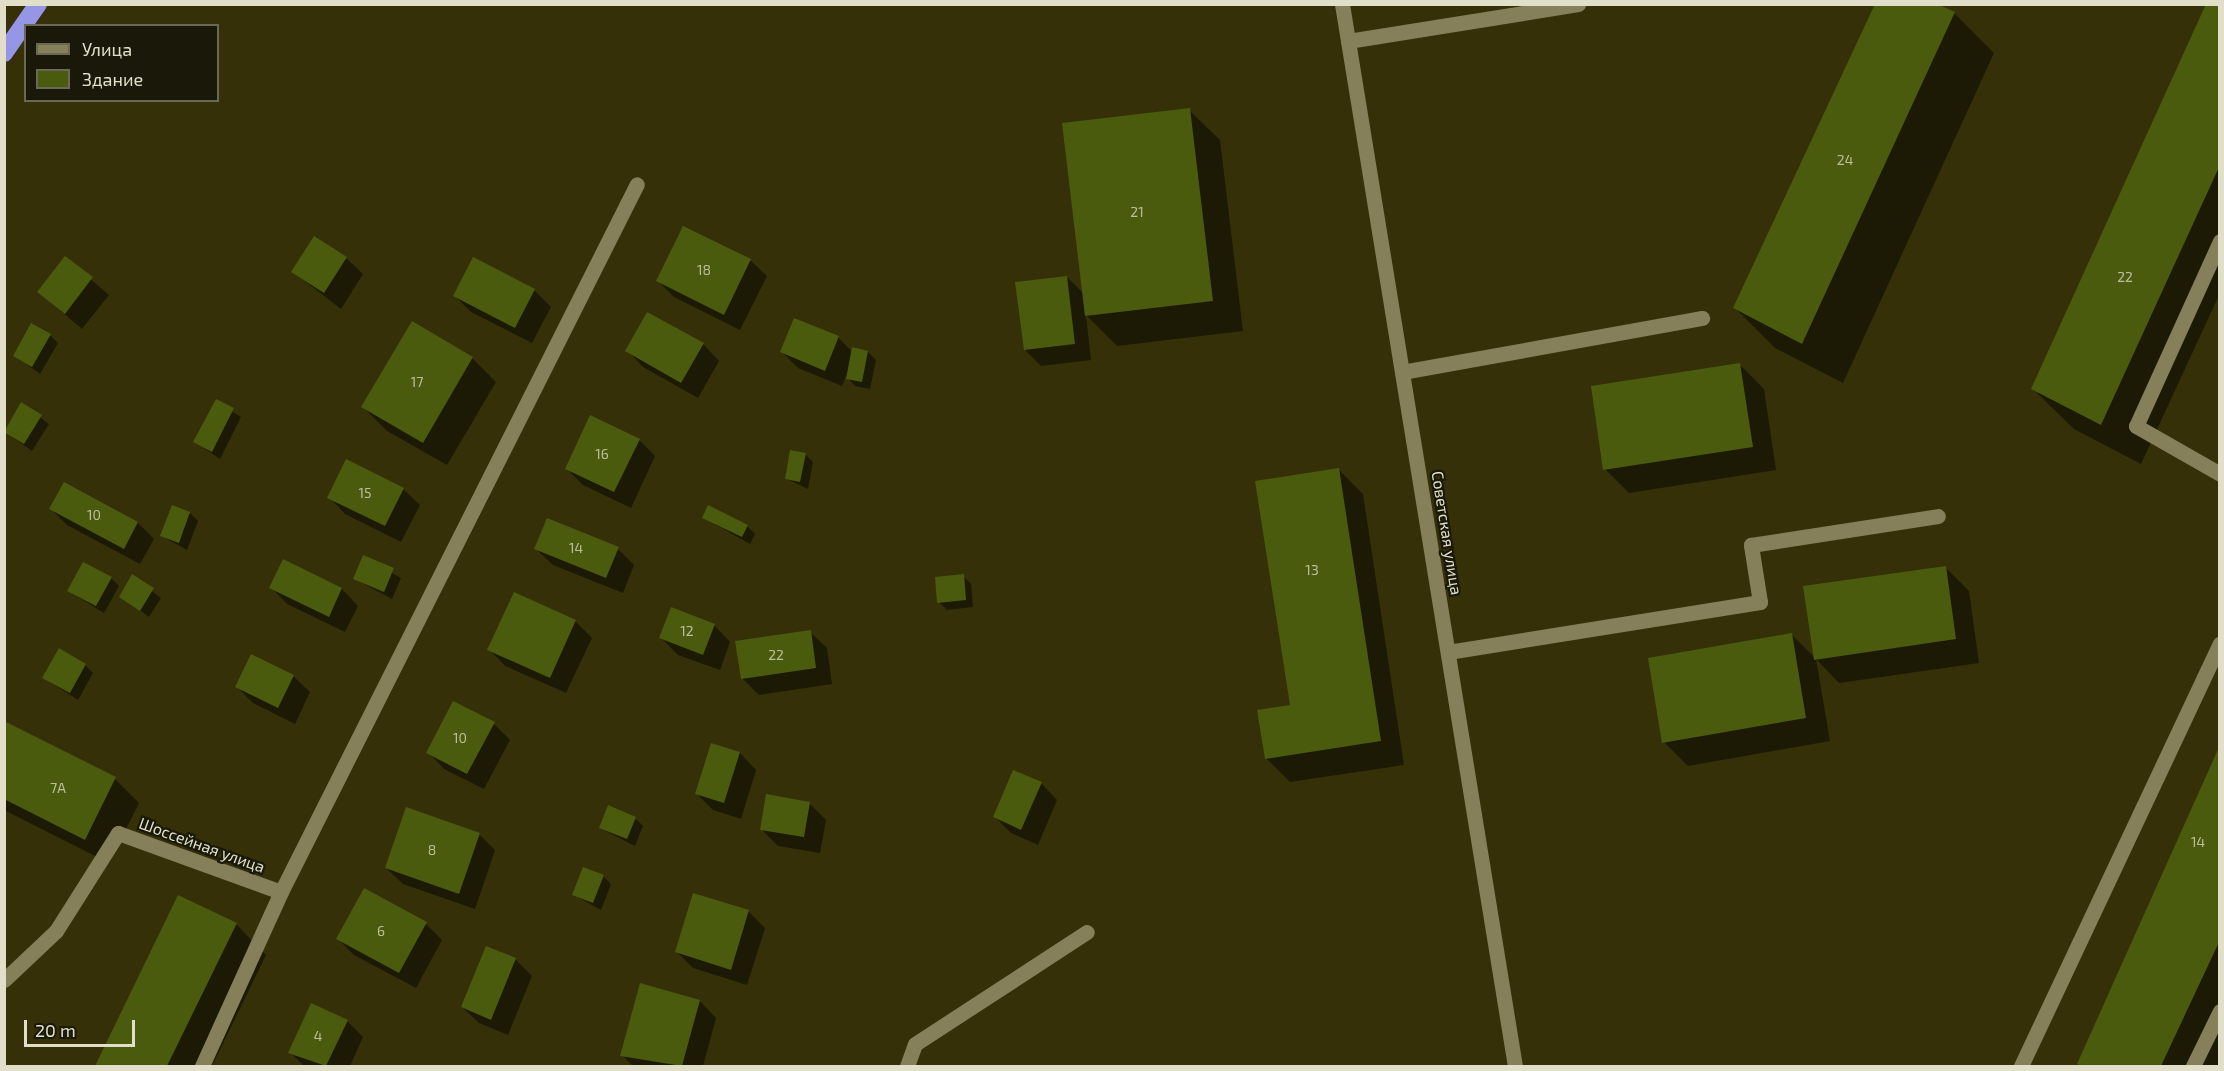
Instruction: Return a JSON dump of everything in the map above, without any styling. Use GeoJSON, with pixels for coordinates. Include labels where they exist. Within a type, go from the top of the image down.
{"type":"FeatureCollection","features":[{"type":"Feature","properties":{"kind":"highway"},"geometry":{"type":"LineString","coordinates":[[24,24],[38,4]]}},
{"type":"Feature","properties":{"kind":"highway"},"geometry":{"type":"LineString","coordinates":[[4,53],[24,24]]}},
{"type":"Feature","properties":{"kind":"street","name":"Советская улица"},"geometry":{"type":"LineString","coordinates":[[1342,4],[1515,1066]]}},
{"type":"Feature","properties":{"kind":"street"},"geometry":{"type":"LineString","coordinates":[[1348,41],[1578,4]]}},
{"type":"Feature","properties":{"kind":"street"},"geometry":{"type":"LineString","coordinates":[[202,1066],[281,892],[637,184]]}},
{"type":"Feature","properties":{"kind":"street"},"geometry":{"type":"LineString","coordinates":[[2220,241],[2136,426],[2220,474]]}},
{"type":"Feature","properties":{"kind":"street"},"geometry":{"type":"LineString","coordinates":[[1402,372],[1702,318]]}},
{"type":"Feature","properties":{"kind":"street"},"geometry":{"type":"LineString","coordinates":[[1448,652],[1760,602],[1751,545],[1938,516]]}},
{"type":"Feature","properties":{"kind":"street"},"geometry":{"type":"LineString","coordinates":[[2021,1066],[2220,644]]}},
{"type":"Feature","properties":{"kind":"street","name":"Шоссейная улица"},"geometry":{"type":"LineString","coordinates":[[4,980],[56,931],[118,833],[281,892]]}},
{"type":"Feature","properties":{"kind":"street"},"geometry":{"type":"LineString","coordinates":[[907,1066],[915,1044],[1087,932]]}},
{"type":"Feature","properties":{"kind":"street"},"geometry":{"type":"LineString","coordinates":[[2193,1066],[2220,1011]]}},
{"type":"Feature","properties":{"kind":"building"},"geometry":{"type":"Polygon","coordinates":[[[1875,4],[1937,4],[1955,12],[1802,344],[1733,308],[1875,4]]]}},
{"type":"Feature","properties":{"kind":"building"},"geometry":{"type":"Polygon","coordinates":[[[2206,4],[2220,4],[2220,165],[2101,425],[2031,389],[2206,4]]]}},
{"type":"Feature","properties":{"kind":"building"},"geometry":{"type":"Polygon","coordinates":[[[1190,108],[1213,301],[1085,316],[1062,123],[1190,108]]]}},
{"type":"Feature","properties":{"kind":"building"},"geometry":{"type":"Polygon","coordinates":[[[683,226],[751,259],[724,315],[656,281],[683,226]]]}},
{"type":"Feature","properties":{"kind":"building"},"geometry":{"type":"Polygon","coordinates":[[[314,236],[347,257],[324,293],[291,272],[314,236]]]}},
{"type":"Feature","properties":{"kind":"building"},"geometry":{"type":"Polygon","coordinates":[[[65,256],[93,277],[65,314],[37,292],[65,256]]]}},
{"type":"Feature","properties":{"kind":"building"},"geometry":{"type":"Polygon","coordinates":[[[473,257],[535,289],[515,328],[453,296],[473,257]]]}},
{"type":"Feature","properties":{"kind":"building"},"geometry":{"type":"Polygon","coordinates":[[[1067,276],[1075,344],[1024,350],[1015,282],[1067,276]]]}},
{"type":"Feature","properties":{"kind":"building"},"geometry":{"type":"Polygon","coordinates":[[[647,312],[704,343],[681,383],[625,351],[647,312]]]}},
{"type":"Feature","properties":{"kind":"building"},"geometry":{"type":"Polygon","coordinates":[[[794,318],[839,336],[825,371],[780,352],[794,318]]]}},
{"type":"Feature","properties":{"kind":"building"},"geometry":{"type":"Polygon","coordinates":[[[412,321],[473,357],[423,443],[361,407],[412,321]]]}},
{"type":"Feature","properties":{"kind":"building"},"geometry":{"type":"Polygon","coordinates":[[[31,323],[51,334],[32,367],[13,356],[31,323]]]}},
{"type":"Feature","properties":{"kind":"building"},"geometry":{"type":"Polygon","coordinates":[[[852,347],[868,351],[862,382],[846,379],[852,347]]]}},
{"type":"Feature","properties":{"kind":"building"},"geometry":{"type":"Polygon","coordinates":[[[1740,363],[1753,447],[1603,470],[1591,386],[1740,363]]]}},
{"type":"Feature","properties":{"kind":"building"},"geometry":{"type":"Polygon","coordinates":[[[216,399],[234,408],[212,452],[193,442],[216,399]]]}},
{"type":"Feature","properties":{"kind":"building"},"geometry":{"type":"Polygon","coordinates":[[[21,402],[42,415],[24,444],[4,432],[21,402]]]}},
{"type":"Feature","properties":{"kind":"building"},"geometry":{"type":"Polygon","coordinates":[[[590,415],[640,439],[614,492],[565,469],[590,415]]]}},
{"type":"Feature","properties":{"kind":"building"},"geometry":{"type":"Polygon","coordinates":[[[790,450],[806,453],[800,482],[785,479],[790,450]]]}},
{"type":"Feature","properties":{"kind":"building"},"geometry":{"type":"Polygon","coordinates":[[[346,459],[404,488],[385,526],[327,498],[346,459]]]}},
{"type":"Feature","properties":{"kind":"building"},"geometry":{"type":"Polygon","coordinates":[[[1339,468],[1381,741],[1265,759],[1257,710],[1290,705],[1255,481],[1339,468]]]}},
{"type":"Feature","properties":{"kind":"building"},"geometry":{"type":"Polygon","coordinates":[[[64,482],[138,522],[124,549],[49,509],[64,482]]]}},
{"type":"Feature","properties":{"kind":"building"},"geometry":{"type":"Polygon","coordinates":[[[172,505],[190,512],[179,543],[160,536],[172,505]]]}},
{"type":"Feature","properties":{"kind":"building"},"geometry":{"type":"Polygon","coordinates":[[[708,505],[748,525],[742,537],[702,518],[708,505]]]}},
{"type":"Feature","properties":{"kind":"building"},"geometry":{"type":"Polygon","coordinates":[[[547,518],[619,547],[606,578],[534,549],[547,518]]]}},
{"type":"Feature","properties":{"kind":"building"},"geometry":{"type":"Polygon","coordinates":[[[363,555],[394,568],[384,592],[353,579],[363,555]]]}},
{"type":"Feature","properties":{"kind":"building"},"geometry":{"type":"Polygon","coordinates":[[[283,559],[342,588],[329,617],[269,588],[283,559]]]}},
{"type":"Feature","properties":{"kind":"building"},"geometry":{"type":"Polygon","coordinates":[[[83,562],[112,577],[96,606],[67,591],[83,562]]]}},
{"type":"Feature","properties":{"kind":"building"},"geometry":{"type":"Polygon","coordinates":[[[1946,566],[1956,639],[1814,660],[1803,586],[1946,566]]]}},
{"type":"Feature","properties":{"kind":"building"},"geometry":{"type":"Polygon","coordinates":[[[132,574],[154,588],[140,611],[119,597],[132,574]]]}},
{"type":"Feature","properties":{"kind":"building"},"geometry":{"type":"Polygon","coordinates":[[[964,574],[966,600],[937,603],[935,577],[964,574]]]}},
{"type":"Feature","properties":{"kind":"building"},"geometry":{"type":"Polygon","coordinates":[[[514,592],[576,620],[550,678],[487,650],[514,592]]]}},
{"type":"Feature","properties":{"kind":"building"},"geometry":{"type":"Polygon","coordinates":[[[671,607],[715,624],[703,655],[659,638],[671,607]]]}},
{"type":"Feature","properties":{"kind":"building"},"geometry":{"type":"Polygon","coordinates":[[[811,630],[816,668],[741,679],[735,641],[811,630]]]}},
{"type":"Feature","properties":{"kind":"building"},"geometry":{"type":"Polygon","coordinates":[[[1792,633],[1806,718],[1662,743],[1648,658],[1792,633]]]}},
{"type":"Feature","properties":{"kind":"building"},"geometry":{"type":"Polygon","coordinates":[[[59,648],[86,664],[70,693],[42,678],[59,648]]]}},
{"type":"Feature","properties":{"kind":"building"},"geometry":{"type":"Polygon","coordinates":[[[251,654],[294,675],[278,708],[235,687],[251,654]]]}},
{"type":"Feature","properties":{"kind":"building"},"geometry":{"type":"Polygon","coordinates":[[[453,701],[495,722],[467,774],[426,753],[453,701]]]}},
{"type":"Feature","properties":{"kind":"building"},"geometry":{"type":"Polygon","coordinates":[[[4,721],[116,777],[85,840],[4,799],[4,721]]]}},
{"type":"Feature","properties":{"kind":"building"},"geometry":{"type":"Polygon","coordinates":[[[711,743],[740,752],[724,803],[695,794],[711,743]]]}},
{"type":"Feature","properties":{"kind":"building"},"geometry":{"type":"Polygon","coordinates":[[[2220,745],[2220,940],[2161,1066],[2082,1066],[2077,1064],[2220,745]]]}},
{"type":"Feature","properties":{"kind":"building"},"geometry":{"type":"Polygon","coordinates":[[[1013,770],[1042,782],[1021,830],[993,817],[1013,770]]]}},
{"type":"Feature","properties":{"kind":"building"},"geometry":{"type":"Polygon","coordinates":[[[766,794],[810,802],[804,837],[760,830],[766,794]]]}},
{"type":"Feature","properties":{"kind":"building"},"geometry":{"type":"Polygon","coordinates":[[[608,805],[636,817],[627,839],[599,828],[608,805]]]}},
{"type":"Feature","properties":{"kind":"building"},"geometry":{"type":"Polygon","coordinates":[[[406,807],[480,833],[459,894],[385,868],[406,807]]]}},
{"type":"Feature","properties":{"kind":"building"},"geometry":{"type":"Polygon","coordinates":[[[583,867],[604,875],[593,903],[572,895],[583,867]]]}},
{"type":"Feature","properties":{"kind":"building"},"geometry":{"type":"Polygon","coordinates":[[[364,888],[427,922],[399,973],[336,939],[364,888]]]}},
{"type":"Feature","properties":{"kind":"building"},"geometry":{"type":"Polygon","coordinates":[[[693,893],[749,910],[731,970],[675,952],[693,893]]]}},
{"type":"Feature","properties":{"kind":"building"},"geometry":{"type":"Polygon","coordinates":[[[178,895],[237,923],[167,1066],[95,1066],[178,895]]]}},
{"type":"Feature","properties":{"kind":"building"},"geometry":{"type":"Polygon","coordinates":[[[486,946],[516,958],[491,1020],[461,1007],[486,946]]]}},
{"type":"Feature","properties":{"kind":"building"},"geometry":{"type":"Polygon","coordinates":[[[640,983],[700,1000],[682,1066],[620,1056],[640,983]]]}},
{"type":"Feature","properties":{"kind":"building"},"geometry":{"type":"Polygon","coordinates":[[[311,1003],[348,1020],[326,1066],[288,1053],[311,1003]]]}}]}
